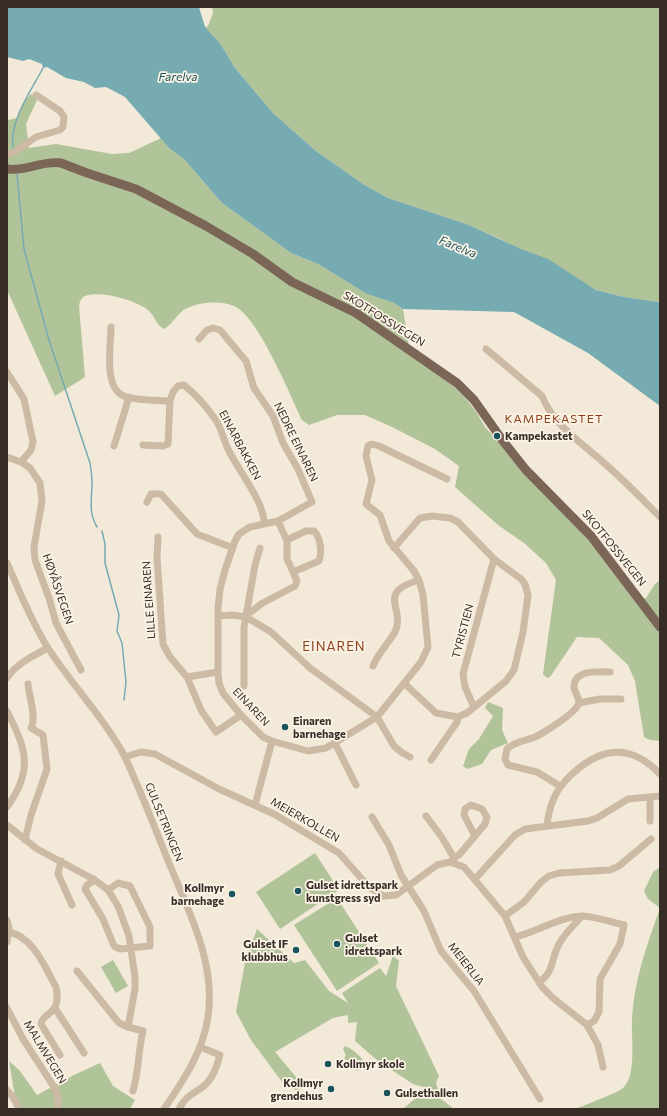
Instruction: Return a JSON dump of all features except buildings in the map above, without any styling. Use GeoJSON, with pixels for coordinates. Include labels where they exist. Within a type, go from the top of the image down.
{"type":"FeatureCollection","features":[{"type":"Feature","properties":{"kind":"main road","name":"SKOTFOSSVEGEN"},"geometry":{"type":"LineString","coordinates":[[7,168],[21,169],[47,163],[61,163],[144,193],[240,246],[292,282],[356,313],[435,367],[457,383],[474,400],[518,460],[591,536],[660,627]]}},
{"type":"Feature","properties":{"kind":"street"},"geometry":{"type":"LineString","coordinates":[[7,154],[16,151],[36,137],[60,130],[63,126],[64,117],[60,110],[36,95]]}},
{"type":"Feature","properties":{"kind":"street"},"geometry":{"type":"LineString","coordinates":[[111,327],[111,382],[118,393],[128,397],[170,401],[168,444],[163,446],[143,445]]}},
{"type":"Feature","properties":{"kind":"street","name":"NEDRE EINAREN"},"geometry":{"type":"LineString","coordinates":[[199,339],[210,329],[217,329],[223,332],[248,364],[254,388],[273,416],[282,443],[298,469],[312,502]]}},
{"type":"Feature","properties":{"kind":"street"},"geometry":{"type":"LineString","coordinates":[[486,349],[502,364],[542,396],[546,406],[560,425],[615,473],[660,517]]}},
{"type":"Feature","properties":{"kind":"street"},"geometry":{"type":"LineString","coordinates":[[7,372],[24,399],[33,442],[31,450],[21,462]]}},
{"type":"Feature","properties":{"kind":"street","name":"EINARBAKKEN"},"geometry":{"type":"LineString","coordinates":[[170,401],[176,387],[184,385],[214,417],[219,425],[227,448],[254,494],[263,515],[264,523]]}},
{"type":"Feature","properties":{"kind":"street"},"geometry":{"type":"LineString","coordinates":[[114,446],[128,397]]}},
{"type":"Feature","properties":{"kind":"street","name":"EINAREN"},"geometry":{"type":"LineString","coordinates":[[312,502],[278,521],[264,523],[242,532],[232,548],[220,589],[218,616],[218,672],[219,683],[223,693],[240,715],[257,732],[272,742],[308,751],[319,750],[335,743],[377,717],[421,662],[428,647],[423,595],[419,580],[409,564],[389,541],[380,515],[366,504],[372,480],[366,456],[367,448],[370,444],[379,446],[447,479]]}},
{"type":"Feature","properties":{"kind":"street","name":"HØYÅSVEGEN"},"geometry":{"type":"LineString","coordinates":[[7,457],[21,462],[33,472],[41,489],[42,500],[34,554],[36,566],[49,598],[56,623],[81,670]]}},
{"type":"Feature","properties":{"kind":"street"},"geometry":{"type":"LineString","coordinates":[[147,502],[151,494],[161,494],[197,534],[232,548]]}},
{"type":"Feature","properties":{"kind":"street"},"geometry":{"type":"LineString","coordinates":[[394,548],[420,518],[432,516],[445,517],[458,522],[494,559],[523,581],[528,590],[528,603],[514,670],[506,681],[458,718],[457,722],[431,760]]}},
{"type":"Feature","properties":{"kind":"street"},"geometry":{"type":"LineString","coordinates":[[218,616],[246,614],[261,604],[295,586],[297,581],[287,559],[287,540],[278,521]]}},
{"type":"Feature","properties":{"kind":"street"},"geometry":{"type":"LineString","coordinates":[[287,540],[309,530],[316,532],[319,540],[321,555],[319,561],[293,572]]}},
{"type":"Feature","properties":{"kind":"street","name":"LILLE EINAREN"},"geometry":{"type":"LineString","coordinates":[[158,537],[157,558],[162,638],[170,657],[187,677],[200,710],[216,732],[240,715]]}},
{"type":"Feature","properties":{"kind":"street","name":"EINAREN"},"geometry":{"type":"LineString","coordinates":[[244,686],[246,614],[260,548]]}},
{"type":"Feature","properties":{"kind":"street","name":"TYRISTIEN"},"geometry":{"type":"LineString","coordinates":[[474,707],[465,687],[463,674],[494,559]]}},
{"type":"Feature","properties":{"kind":"street","name":"GULSETRINGEN"},"geometry":{"type":"LineString","coordinates":[[7,563],[34,624],[48,648],[68,677],[111,732],[125,757],[173,873],[203,952],[208,975],[210,999],[206,1028],[200,1047],[189,1069],[164,1109]]}},
{"type":"Feature","properties":{"kind":"street"},"geometry":{"type":"LineString","coordinates":[[373,666],[378,654],[395,630],[397,619],[394,599],[396,593],[405,585],[419,580]]}},
{"type":"Feature","properties":{"kind":"street"},"geometry":{"type":"LineString","coordinates":[[246,614],[272,632],[310,668],[377,717],[394,746],[410,757]]}},
{"type":"Feature","properties":{"kind":"street"},"geometry":{"type":"LineString","coordinates":[[7,678],[14,669],[36,654],[48,648]]}},
{"type":"Feature","properties":{"kind":"street"},"geometry":{"type":"LineString","coordinates":[[187,677],[218,672]]}},
{"type":"Feature","properties":{"kind":"street"},"geometry":{"type":"LineString","coordinates":[[560,786],[537,772],[508,765],[505,759],[505,754],[512,745],[539,734],[576,709],[579,703],[574,687],[578,677],[586,672],[610,672]]}},
{"type":"Feature","properties":{"kind":"street"},"geometry":{"type":"LineString","coordinates":[[404,683],[436,713],[458,718]]}},
{"type":"Feature","properties":{"kind":"street"},"geometry":{"type":"LineString","coordinates":[[28,684],[30,702],[34,716],[32,728]]}},
{"type":"Feature","properties":{"kind":"street"},"geometry":{"type":"LineString","coordinates":[[579,703],[600,699],[621,699]]}},
{"type":"Feature","properties":{"kind":"street"},"geometry":{"type":"LineString","coordinates":[[7,711],[25,753],[24,776],[19,790],[7,807]]}},
{"type":"Feature","properties":{"kind":"street"},"geometry":{"type":"LineString","coordinates":[[18,734],[32,728]]}},
{"type":"Feature","properties":{"kind":"street"},"geometry":{"type":"LineString","coordinates":[[25,840],[31,815],[47,769],[43,735],[32,728]]}},
{"type":"Feature","properties":{"kind":"street"},"geometry":{"type":"LineString","coordinates":[[255,805],[272,742]]}},
{"type":"Feature","properties":{"kind":"street"},"geometry":{"type":"LineString","coordinates":[[335,743],[356,785]]}},
{"type":"Feature","properties":{"kind":"street","name":"MEIERKOLLEN"},"geometry":{"type":"LineString","coordinates":[[125,757],[141,752],[155,754],[219,789],[255,805],[314,836],[339,853],[368,887],[379,895],[392,896],[409,886],[433,867],[454,861]]}},
{"type":"Feature","properties":{"kind":"street"},"geometry":{"type":"LineString","coordinates":[[547,825],[552,802],[560,786],[567,777],[600,754],[622,752],[633,755],[660,774]]}},
{"type":"Feature","properties":{"kind":"street"},"geometry":{"type":"LineString","coordinates":[[475,879],[520,832],[528,828],[593,819],[624,801],[660,796]]}},
{"type":"Feature","properties":{"kind":"street"},"geometry":{"type":"LineString","coordinates":[[650,797],[650,821]]}},
{"type":"Feature","properties":{"kind":"street"},"geometry":{"type":"LineString","coordinates":[[426,816],[441,836],[454,861],[464,867],[505,916],[525,962],[539,982],[553,998],[587,1025],[598,1045],[603,1067]]}},
{"type":"Feature","properties":{"kind":"street","name":"MEIERLIA"},"geometry":{"type":"LineString","coordinates":[[372,818],[389,845],[398,868],[424,911],[441,951],[474,991],[540,1099]]}},
{"type":"Feature","properties":{"kind":"street"},"geometry":{"type":"LineString","coordinates":[[7,825],[25,840],[95,880],[108,890],[122,913],[132,948],[136,986],[128,1027]]}},
{"type":"Feature","properties":{"kind":"street"},"geometry":{"type":"LineString","coordinates":[[454,861],[475,836]]}},
{"type":"Feature","properties":{"kind":"street"},"geometry":{"type":"LineString","coordinates":[[505,916],[524,902],[541,882],[549,876],[559,873],[610,870],[619,866],[651,839]]}},
{"type":"Feature","properties":{"kind":"street"},"geometry":{"type":"LineString","coordinates":[[61,861],[58,874],[72,905]]}},
{"type":"Feature","properties":{"kind":"street"},"geometry":{"type":"LineString","coordinates":[[95,880],[87,885],[85,889],[103,919],[114,946],[120,949],[150,946],[150,927],[130,886],[118,883],[108,890]]}},
{"type":"Feature","properties":{"kind":"street"},"geometry":{"type":"LineString","coordinates":[[515,937],[537,931],[566,919],[582,916],[624,925],[620,944],[600,979],[599,1012],[594,1021],[587,1025]]}},
{"type":"Feature","properties":{"kind":"street"},"geometry":{"type":"LineString","coordinates":[[539,982],[549,974],[556,950],[563,937],[582,916]]}},
{"type":"Feature","properties":{"kind":"street"},"geometry":{"type":"LineString","coordinates":[[7,920],[7,942]]}},
{"type":"Feature","properties":{"kind":"street"},"geometry":{"type":"LineString","coordinates":[[8,932],[23,937],[38,955],[56,987],[57,995],[55,1008],[43,1019],[41,1024],[60,1056]]}},
{"type":"Feature","properties":{"kind":"street"},"geometry":{"type":"LineString","coordinates":[[78,971],[119,1024],[143,1031],[138,1053],[138,1072],[133,1091]]}},
{"type":"Feature","properties":{"kind":"street","name":"MALMVEGEN"},"geometry":{"type":"LineString","coordinates":[[7,1008],[23,1039],[56,1090],[58,1097],[58,1109]]}},
{"type":"Feature","properties":{"kind":"street"},"geometry":{"type":"LineString","coordinates":[[55,1008],[84,1053]]}},
{"type":"Feature","properties":{"kind":"street"},"geometry":{"type":"LineString","coordinates":[[179,1109],[186,1097],[206,1084],[210,1079],[220,1055],[200,1047]]}},
{"type":"Feature","properties":{"kind":"street"},"geometry":{"type":"LineString","coordinates":[[7,1090],[13,1097],[19,1109]]}},
{"type":"Feature","properties":{"kind":"green space"},"geometry":{"type":"Polygon","coordinates":[[[212,7],[660,7],[660,302],[624,297],[596,290],[573,276],[496,237],[469,225],[388,198],[363,184],[316,151],[273,113],[235,68],[220,43],[205,27],[208,26],[213,13],[212,7]]]}},
{"type":"Feature","properties":{"kind":"green space"},"geometry":{"type":"Polygon","coordinates":[[[31,94],[37,100],[26,124],[29,148],[56,144],[112,154],[129,153],[161,138],[170,149],[184,159],[222,203],[291,253],[318,264],[367,294],[394,303],[403,309],[410,353],[442,377],[471,404],[485,427],[582,529],[634,600],[646,598],[655,584],[660,580],[660,741],[650,740],[644,737],[635,681],[628,665],[599,638],[577,637],[550,677],[547,678],[543,674],[556,580],[546,563],[524,543],[498,525],[455,487],[459,466],[435,449],[365,415],[337,415],[309,425],[302,420],[282,376],[263,340],[243,313],[234,306],[216,302],[192,306],[184,310],[164,329],[148,310],[135,303],[108,295],[92,294],[85,296],[81,300],[79,306],[85,377],[55,396],[7,290],[8,120],[17,118],[25,100],[31,94]]]}},
{"type":"Feature","properties":{"kind":"green space"},"geometry":{"type":"Polygon","coordinates":[[[488,702],[503,708],[502,730],[508,743],[491,750],[482,764],[467,769],[463,766],[469,749],[479,739],[493,716],[485,708],[488,702]]]}},
{"type":"Feature","properties":{"kind":"green space","name":"Gulset idrettspark kunstgress syd"},"geometry":{"type":"Polygon","coordinates":[[[315,853],[339,890],[280,929],[256,892],[315,853]]]}},
{"type":"Feature","properties":{"kind":"green space"},"geometry":{"type":"Polygon","coordinates":[[[660,867],[660,908],[648,899],[644,891],[653,872],[660,867]]]}},
{"type":"Feature","properties":{"kind":"green space","name":"Gulset idrettspark"},"geometry":{"type":"Polygon","coordinates":[[[337,898],[379,963],[337,991],[294,925],[337,898]]]}},
{"type":"Feature","properties":{"kind":"green space"},"geometry":{"type":"Polygon","coordinates":[[[660,908],[660,1109],[576,1109],[620,1090],[627,1082],[630,1075],[632,1066],[632,1020],[635,991],[650,935],[660,908]]]}},
{"type":"Feature","properties":{"kind":"green space"},"geometry":{"type":"Polygon","coordinates":[[[257,929],[294,963],[305,960],[329,991],[348,1003],[342,993],[380,968],[386,976],[393,956],[399,961],[396,986],[439,1076],[436,1083],[441,1099],[454,1109],[403,1109],[427,1088],[413,1084],[378,1061],[355,1041],[357,1022],[348,1023],[348,1015],[333,1018],[275,1052],[296,1077],[301,1092],[285,1086],[251,1040],[236,1012],[245,962],[257,929]]]}},
{"type":"Feature","properties":{"kind":"green space"},"geometry":{"type":"Polygon","coordinates":[[[113,960],[128,986],[116,993],[101,967],[113,960]]]}},
{"type":"Feature","properties":{"kind":"green space"},"geometry":{"type":"Polygon","coordinates":[[[345,1046],[352,1049],[358,1055],[366,1067],[357,1071],[344,1058],[346,1056],[343,1049],[345,1046]]]}},
{"type":"Feature","properties":{"kind":"green space"},"geometry":{"type":"Polygon","coordinates":[[[9,1061],[20,1071],[37,1095],[100,1063],[113,1086],[135,1100],[130,1109],[17,1109],[9,1061]]]}},
{"type":"Feature","properties":{"kind":"water","name":"Farelva"},"geometry":{"type":"Polygon","coordinates":[[[7,7],[199,7],[205,27],[220,43],[235,68],[273,113],[316,151],[363,184],[388,198],[469,225],[521,249],[548,259],[596,290],[624,297],[660,302],[660,406],[588,353],[514,312],[403,309],[394,303],[367,294],[318,264],[291,253],[222,203],[184,159],[170,149],[125,97],[106,87],[95,88],[84,82],[66,78],[47,67],[43,68],[42,64],[29,59],[23,61],[7,57],[7,7]]]}},
{"type":"Feature","properties":{"kind":"waterway"},"geometry":{"type":"LineString","coordinates":[[13,148],[14,127],[22,106],[43,68]]}},
{"type":"Feature","properties":{"kind":"waterway"},"geometry":{"type":"LineString","coordinates":[[17,174],[24,249],[49,340],[90,463],[92,480],[91,511],[97,527]]}},
{"type":"Feature","properties":{"kind":"waterway"},"geometry":{"type":"LineString","coordinates":[[102,531],[105,544],[105,563],[119,615],[117,631],[122,643],[126,682],[124,700]]}},
{"type":"Feature","properties":{"kind":"place","name":"Kampekastet"},"geometry":{"type":"Point","coordinates":[497,436]}},
{"type":"Feature","properties":{"kind":"place","name":"Einaren barnehage"},"geometry":{"type":"Point","coordinates":[285,727]}},
{"type":"Feature","properties":{"kind":"place","name":"Gulset idrettspark kunstgress syd"},"geometry":{"type":"Point","coordinates":[298,891]}},
{"type":"Feature","properties":{"kind":"place","name":"Kollmyr barnehage"},"geometry":{"type":"Point","coordinates":[232,894]}},
{"type":"Feature","properties":{"kind":"place","name":"Gulset idrettspark"},"geometry":{"type":"Point","coordinates":[337,944]}},
{"type":"Feature","properties":{"kind":"place","name":"Gulset IF klubbhus"},"geometry":{"type":"Point","coordinates":[296,950]}},
{"type":"Feature","properties":{"kind":"place","name":"Kollmyr skole"},"geometry":{"type":"Point","coordinates":[328,1064]}},
{"type":"Feature","properties":{"kind":"place","name":"Kollmyr grendehus"},"geometry":{"type":"Point","coordinates":[331,1089]}},
{"type":"Feature","properties":{"kind":"place","name":"Gulsethallen"},"geometry":{"type":"Point","coordinates":[387,1093]}},
{"type":"Feature","properties":{"kind":"district","name":"KAMPEKASTET"},"geometry":{"type":"Point","coordinates":[554,419]}},
{"type":"Feature","properties":{"kind":"district","name":"EINAREN"},"geometry":{"type":"Point","coordinates":[334,647]}}]}
